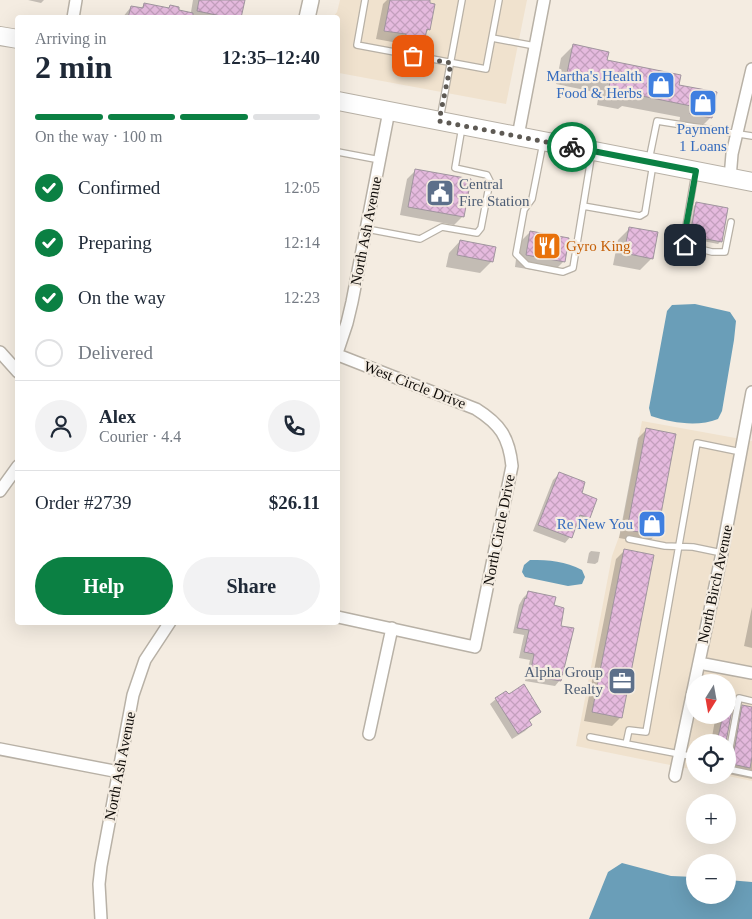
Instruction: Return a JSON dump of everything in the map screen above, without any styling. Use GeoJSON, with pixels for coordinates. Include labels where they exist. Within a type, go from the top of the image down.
{"type":"FeatureCollection","features":[{"type":"Feature","properties":{"kind":"main road"},"geometry":{"type":"LineString","coordinates":[[308,15],[311,0]]}},
{"type":"Feature","properties":{"kind":"main road"},"geometry":{"type":"LineString","coordinates":[[0,36],[15,38]]}},
{"type":"Feature","properties":{"kind":"main road"},"geometry":{"type":"LineString","coordinates":[[340,101],[752,182]]}},
{"type":"Feature","properties":{"kind":"street"},"geometry":{"type":"LineString","coordinates":[[74,15],[76,0]]}},
{"type":"Feature","properties":{"kind":"street"},"geometry":{"type":"LineString","coordinates":[[518,136],[544,0]]}},
{"type":"Feature","properties":{"kind":"street"},"geometry":{"type":"LineString","coordinates":[[730,178],[732,154],[752,69]]}},
{"type":"Feature","properties":{"kind":"street","name":"North Ash Avenue"},"geometry":{"type":"LineString","coordinates":[[340,344],[347,323],[367,229],[389,111]]}},
{"type":"Feature","properties":{"kind":"street"},"geometry":{"type":"LineString","coordinates":[[0,352],[15,369]]}},
{"type":"Feature","properties":{"kind":"street","name":"West Circle Drive"},"geometry":{"type":"LineString","coordinates":[[340,356],[476,409],[491,418]]}},
{"type":"Feature","properties":{"kind":"street","name":"North Birch Avenue"},"geometry":{"type":"LineString","coordinates":[[675,776],[722,553],[752,392]]}},
{"type":"Feature","properties":{"kind":"street","name":"North Circle Drive"},"geometry":{"type":"LineString","coordinates":[[392,628],[475,647],[512,466],[508,442],[503,432],[491,418]]}},
{"type":"Feature","properties":{"kind":"street"},"geometry":{"type":"LineString","coordinates":[[0,491],[15,470]]}},
{"type":"Feature","properties":{"kind":"street"},"geometry":{"type":"LineString","coordinates":[[340,617],[392,628],[369,734]]}},
{"type":"Feature","properties":{"kind":"street","name":"North Ash Avenue"},"geometry":{"type":"LineString","coordinates":[[101,919],[99,903],[100,875],[133,695],[145,660],[168,625]]}},
{"type":"Feature","properties":{"kind":"street"},"geometry":{"type":"LineString","coordinates":[[698,663],[752,673]]}},
{"type":"Feature","properties":{"kind":"street"},"geometry":{"type":"LineString","coordinates":[[0,749],[119,772]]}},
{"type":"Feature","properties":{"kind":"lane"},"geometry":{"type":"LineString","coordinates":[[365,0],[357,45],[486,69],[499,0]]}},
{"type":"Feature","properties":{"kind":"lane"},"geometry":{"type":"LineString","coordinates":[[439,121],[462,0]]}},
{"type":"Feature","properties":{"kind":"lane"},"geometry":{"type":"LineString","coordinates":[[492,38],[535,46]]}},
{"type":"Feature","properties":{"kind":"lane"},"geometry":{"type":"LineString","coordinates":[[583,206],[640,216],[645,213],[657,122],[752,136]]}},
{"type":"Feature","properties":{"kind":"lane"},"geometry":{"type":"LineString","coordinates":[[367,229],[420,239],[442,227],[477,232],[481,228],[490,181],[488,175],[454,168],[462,125]]}},
{"type":"Feature","properties":{"kind":"lane"},"geometry":{"type":"LineString","coordinates":[[543,141],[532,199],[524,210],[516,254],[527,265],[563,272],[573,268],[592,151]]}},
{"type":"Feature","properties":{"kind":"lane"},"geometry":{"type":"LineString","coordinates":[[340,152],[380,160]]}},
{"type":"Feature","properties":{"kind":"lane"},"geometry":{"type":"LineString","coordinates":[[696,171],[685,232],[685,245],[712,252],[725,252],[731,222]]}},
{"type":"Feature","properties":{"kind":"lane"},"geometry":{"type":"LineString","coordinates":[[626,744],[629,730],[646,732],[697,443],[741,452]]}},
{"type":"Feature","properties":{"kind":"lane"},"geometry":{"type":"LineString","coordinates":[[629,540],[665,546],[693,547],[722,553]]}},
{"type":"Feature","properties":{"kind":"lane"},"geometry":{"type":"LineString","coordinates":[[732,734],[739,698],[752,701]]}},
{"type":"Feature","properties":{"kind":"lane"},"geometry":{"type":"LineString","coordinates":[[590,736],[686,755]]}},
{"type":"Feature","properties":{"kind":"lane"},"geometry":{"type":"LineString","coordinates":[[736,771],[752,774]]}},
{"type":"Feature","properties":{"kind":"shaded area"},"geometry":{"type":"Polygon","coordinates":[[[340,0],[527,0],[506,104],[340,73],[340,15],[334,15],[340,0]]]}},
{"type":"Feature","properties":{"kind":"shaded area"},"geometry":{"type":"Polygon","coordinates":[[[642,421],[752,441],[752,781],[736,778],[736,734],[686,734],[686,768],[576,746],[612,556],[621,531],[642,421]]]}},
{"type":"Feature","properties":{"kind":"water"},"geometry":{"type":"Polygon","coordinates":[[[695,304],[730,312],[736,321],[722,411],[718,419],[702,423],[668,421],[651,416],[649,408],[667,311],[672,305],[695,304]]]}},
{"type":"Feature","properties":{"kind":"water"},"geometry":{"type":"Polygon","coordinates":[[[530,560],[551,561],[570,565],[582,570],[585,577],[582,584],[568,586],[525,577],[522,572],[524,565],[530,560]]]}},
{"type":"Feature","properties":{"kind":"water"},"geometry":{"type":"Polygon","coordinates":[[[622,863],[671,876],[686,877],[686,904],[736,904],[736,881],[752,882],[752,919],[589,919],[608,872],[622,863]]]}},
{"type":"Feature","properties":{"kind":"building"},"geometry":{"type":"Polygon","coordinates":[[[199,0],[245,0],[242,15],[216,15],[197,11],[199,0]]]}},
{"type":"Feature","properties":{"kind":"building"},"geometry":{"type":"Polygon","coordinates":[[[390,0],[430,0],[430,3],[435,4],[430,30],[427,29],[425,38],[418,36],[417,47],[404,45],[406,34],[384,31],[390,0]]]}},
{"type":"Feature","properties":{"kind":"building"},"geometry":{"type":"Polygon","coordinates":[[[144,3],[169,8],[170,5],[179,7],[179,10],[193,13],[193,15],[129,15],[131,6],[143,8],[144,3]]]}},
{"type":"Feature","properties":{"kind":"building"},"geometry":{"type":"Polygon","coordinates":[[[573,44],[609,52],[607,60],[681,75],[679,85],[717,92],[712,118],[690,114],[691,106],[632,94],[631,98],[608,94],[610,82],[567,73],[573,44]]]}},
{"type":"Feature","properties":{"kind":"building","name":"Central Fire Station"},"geometry":{"type":"Polygon","coordinates":[[[415,169],[471,179],[464,217],[408,207],[415,169]]]}},
{"type":"Feature","properties":{"kind":"building"},"geometry":{"type":"Polygon","coordinates":[[[696,202],[728,208],[722,242],[690,236],[696,202]]]}},
{"type":"Feature","properties":{"kind":"building"},"geometry":{"type":"Polygon","coordinates":[[[629,227],[658,232],[653,259],[624,253],[629,227]]]}},
{"type":"Feature","properties":{"kind":"building","name":"Gyro King"},"geometry":{"type":"Polygon","coordinates":[[[530,231],[569,238],[565,262],[526,255],[530,231]]]}},
{"type":"Feature","properties":{"kind":"building"},"geometry":{"type":"Polygon","coordinates":[[[460,240],[496,247],[493,262],[457,255],[460,240]]]}},
{"type":"Feature","properties":{"kind":"building"},"geometry":{"type":"Polygon","coordinates":[[[646,428],[676,434],[657,535],[627,530],[646,428]]]}},
{"type":"Feature","properties":{"kind":"building"},"geometry":{"type":"Polygon","coordinates":[[[559,472],[585,482],[582,493],[597,499],[590,518],[580,515],[572,538],[538,525],[559,472]]]}},
{"type":"Feature","properties":{"kind":"building"},"geometry":{"type":"Polygon","coordinates":[[[624,549],[654,555],[622,718],[592,712],[624,549]]]}},
{"type":"Feature","properties":{"kind":"building"},"geometry":{"type":"Polygon","coordinates":[[[528,591],[556,597],[554,605],[564,608],[561,626],[574,628],[561,681],[530,676],[534,654],[524,652],[529,630],[517,628],[528,591]]]}},
{"type":"Feature","properties":{"kind":"building"},"geometry":{"type":"Polygon","coordinates":[[[524,684],[541,712],[529,720],[532,725],[518,734],[495,698],[506,691],[509,694],[524,684]]]}},
{"type":"Feature","properties":{"kind":"building"},"geometry":{"type":"Polygon","coordinates":[[[742,705],[752,707],[752,757],[750,768],[736,765],[736,740],[742,705]]]}},
{"type":"Feature","properties":{"kind":"building"},"geometry":{"type":"Polygon","coordinates":[[[721,724],[729,724],[727,734],[719,734],[721,724]]]}},
{"type":"Feature","properties":{"kind":"way so far"},"geometry":{"type":"LineString","coordinates":[[413,56],[451,63],[439,121],[572,147]]}},
{"type":"Feature","properties":{"kind":"place","name":"Martha's Health Food & Herbs"},"geometry":{"type":"Point","coordinates":[661,85]}},
{"type":"Feature","properties":{"kind":"place","name":"Payment 1 Loans"},"geometry":{"type":"Point","coordinates":[703,103]}},
{"type":"Feature","properties":{"kind":"place","name":"Central Fire Station"},"geometry":{"type":"Point","coordinates":[440,193]}},
{"type":"Feature","properties":{"kind":"place","name":"Gyro King"},"geometry":{"type":"Point","coordinates":[547,246]}},
{"type":"Feature","properties":{"kind":"place","name":"Re New You"},"geometry":{"type":"Point","coordinates":[652,524]}},
{"type":"Feature","properties":{"kind":"place","name":"Alpha Group Realty"},"geometry":{"type":"Point","coordinates":[622,681]}},
{"type":"Feature","properties":{"kind":"route"},"geometry":{"type":"LineString","coordinates":[[572,147],[696,171],[685,232],[685,245]]}}]}
